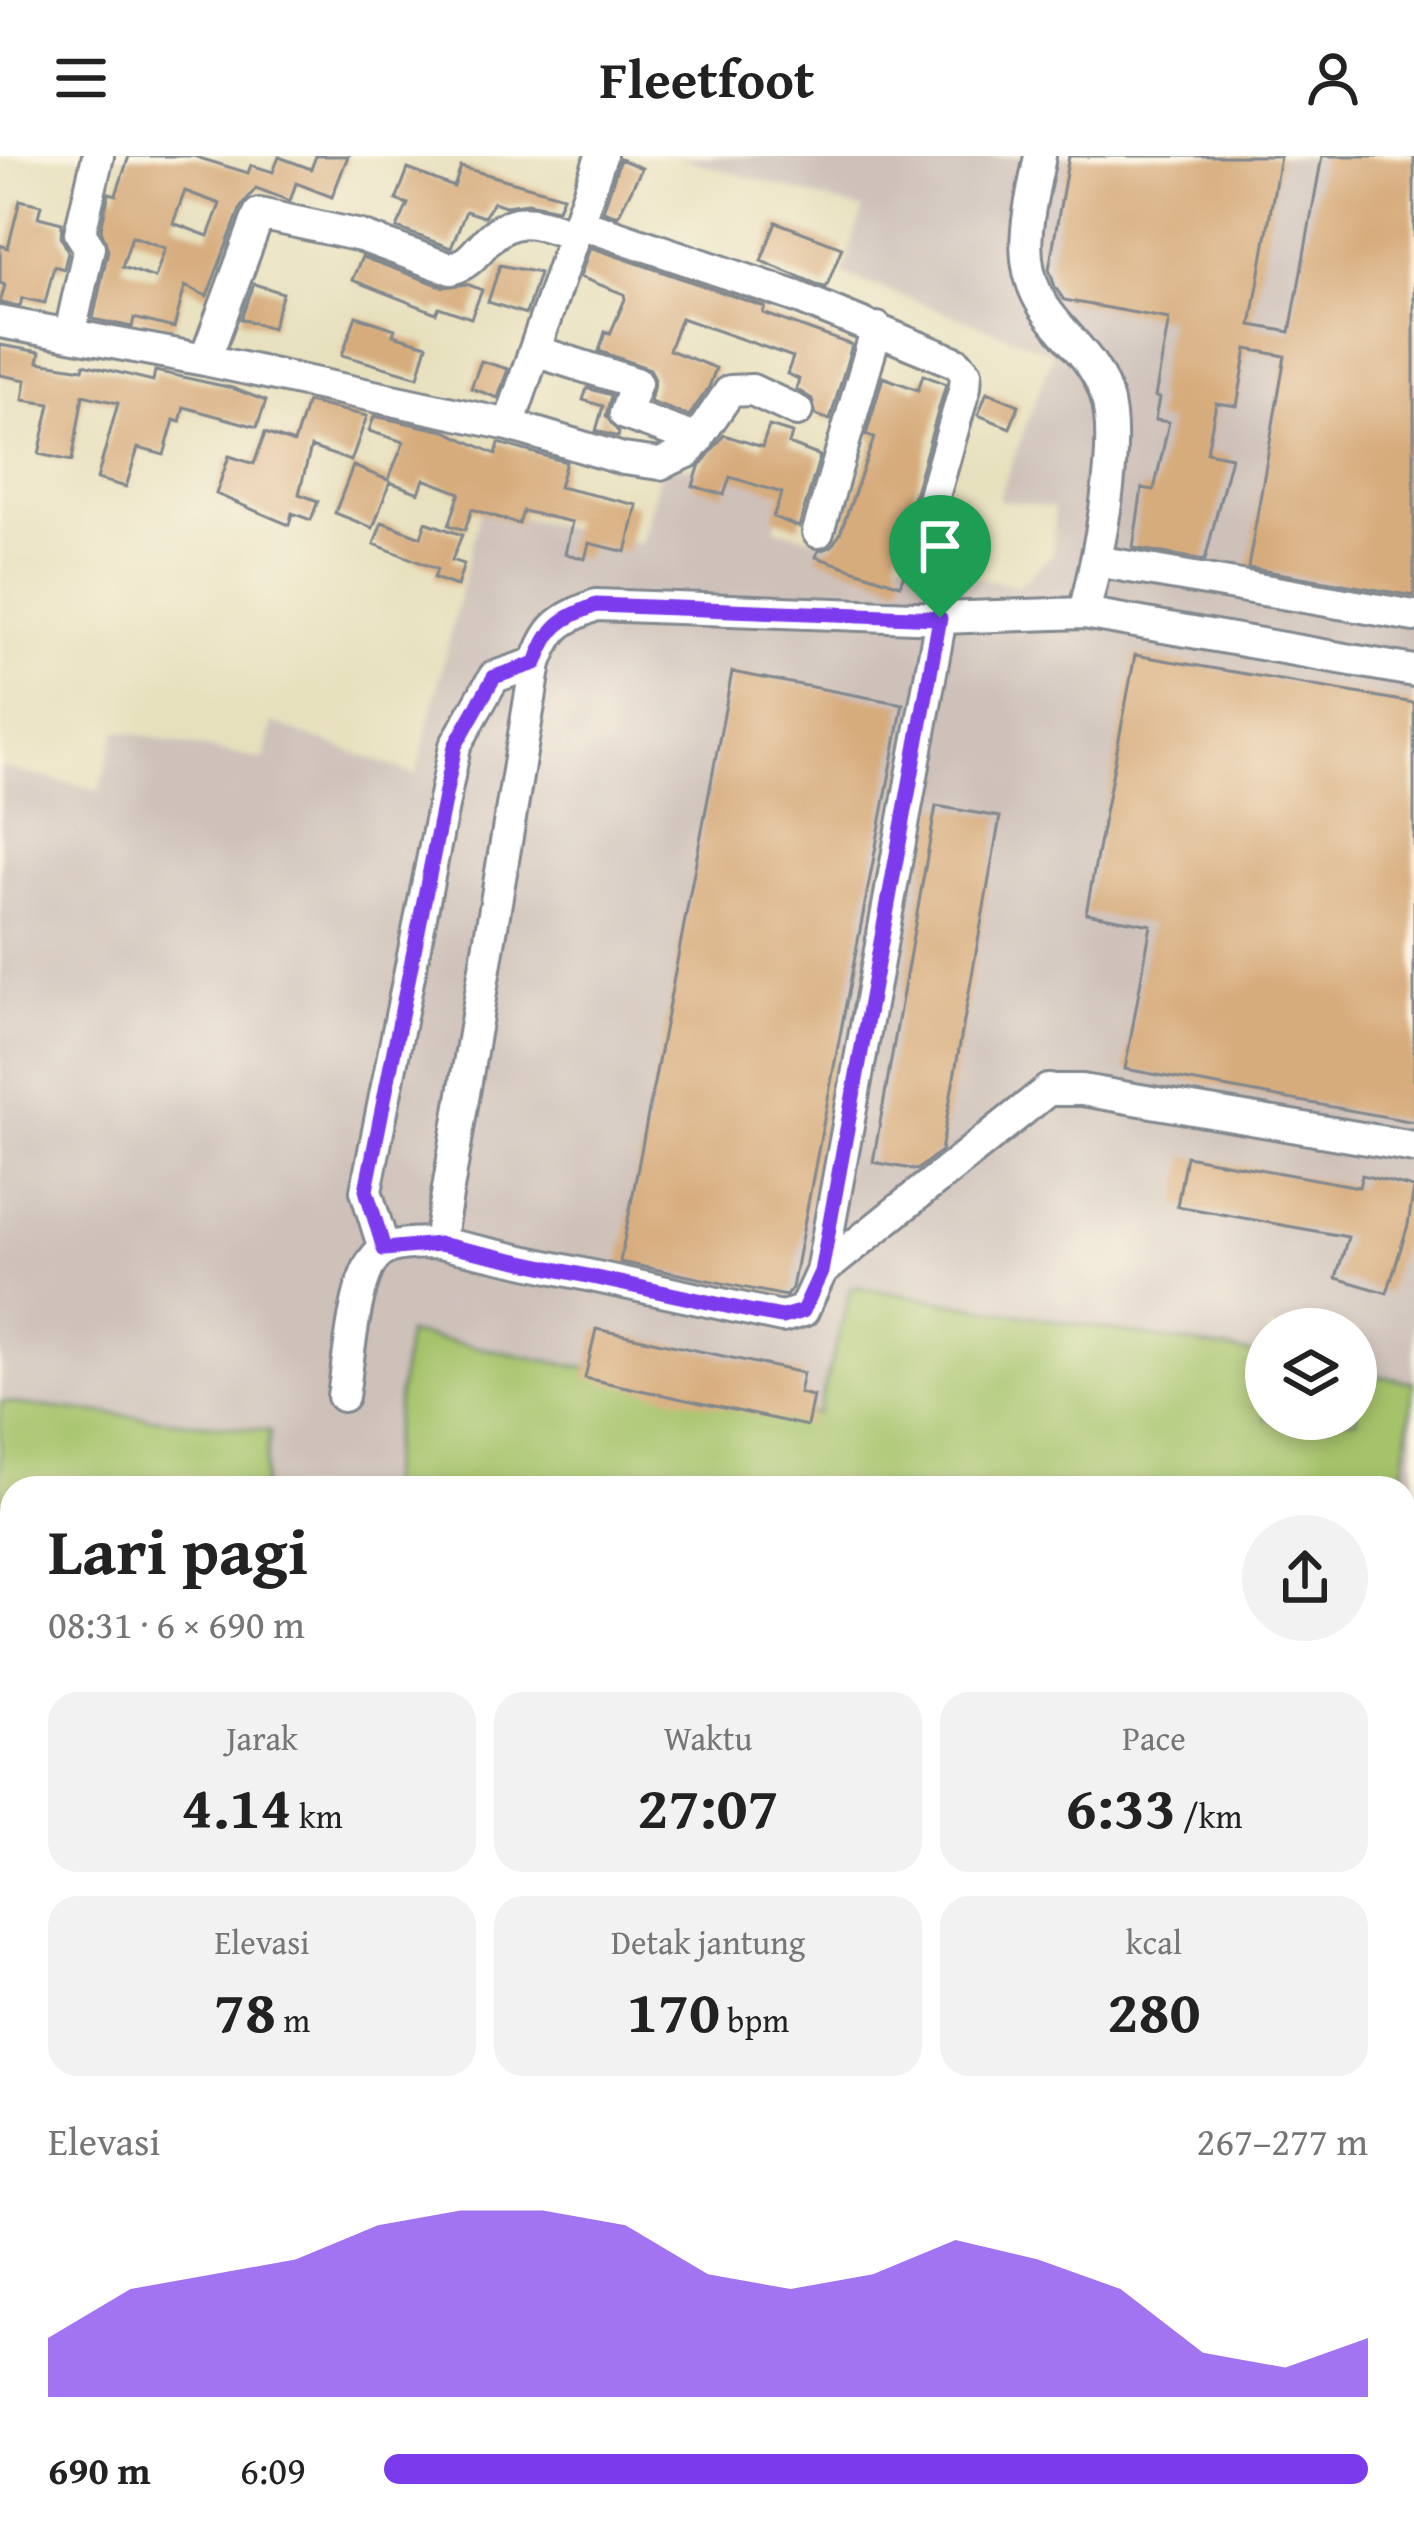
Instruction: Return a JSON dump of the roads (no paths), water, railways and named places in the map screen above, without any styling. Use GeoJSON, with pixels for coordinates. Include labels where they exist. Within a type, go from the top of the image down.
{"type":"FeatureCollection","features":[{"type":"Feature","properties":{"kind":"street"},"geometry":{"type":"LineString","coordinates":[[70,333],[89,247],[80,233],[98,156]]}},
{"type":"Feature","properties":{"kind":"street"},"geometry":{"type":"LineString","coordinates":[[509,425],[601,156]]}},
{"type":"Feature","properties":{"kind":"street"},"geometry":{"type":"LineString","coordinates":[[1040,156],[1025,242],[1028,277],[1049,315],[1089,357],[1107,398],[1111,442],[1096,561],[1084,614]]}},
{"type":"Feature","properties":{"kind":"street"},"geometry":{"type":"LineString","coordinates":[[205,359],[259,214],[362,236],[451,269],[461,266],[493,233],[511,223],[528,221],[577,229],[723,270],[877,328],[957,363],[966,373],[916,559]]}},
{"type":"Feature","properties":{"kind":"street"},"geometry":{"type":"LineString","coordinates":[[0,322],[205,359],[509,425],[623,459],[660,464],[674,461],[698,440],[730,391],[752,390],[797,411]]}},
{"type":"Feature","properties":{"kind":"street"},"geometry":{"type":"LineString","coordinates":[[818,532],[877,328]]}},
{"type":"Feature","properties":{"kind":"street"},"geometry":{"type":"LineString","coordinates":[[535,351],[636,383],[626,414],[698,440]]}},
{"type":"Feature","properties":{"kind":"street"},"geometry":{"type":"LineString","coordinates":[[1096,561],[1414,616]]}},
{"type":"Feature","properties":{"kind":"street"},"geometry":{"type":"LineString","coordinates":[[439,1244],[536,663],[547,634],[565,618],[596,605],[940,618],[1084,614],[1414,671]]}},
{"type":"Feature","properties":{"kind":"street"},"geometry":{"type":"LineString","coordinates":[[343,1396],[365,1266],[384,1249],[439,1244],[782,1317],[803,1311],[821,1272],[940,618]]}},
{"type":"Feature","properties":{"kind":"street"},"geometry":{"type":"LineString","coordinates":[[384,1249],[366,1190],[455,746],[494,677],[536,663]]}},
{"type":"Feature","properties":{"kind":"street"},"geometry":{"type":"LineString","coordinates":[[821,1272],[1048,1090],[1082,1090],[1414,1147]]}}]}
